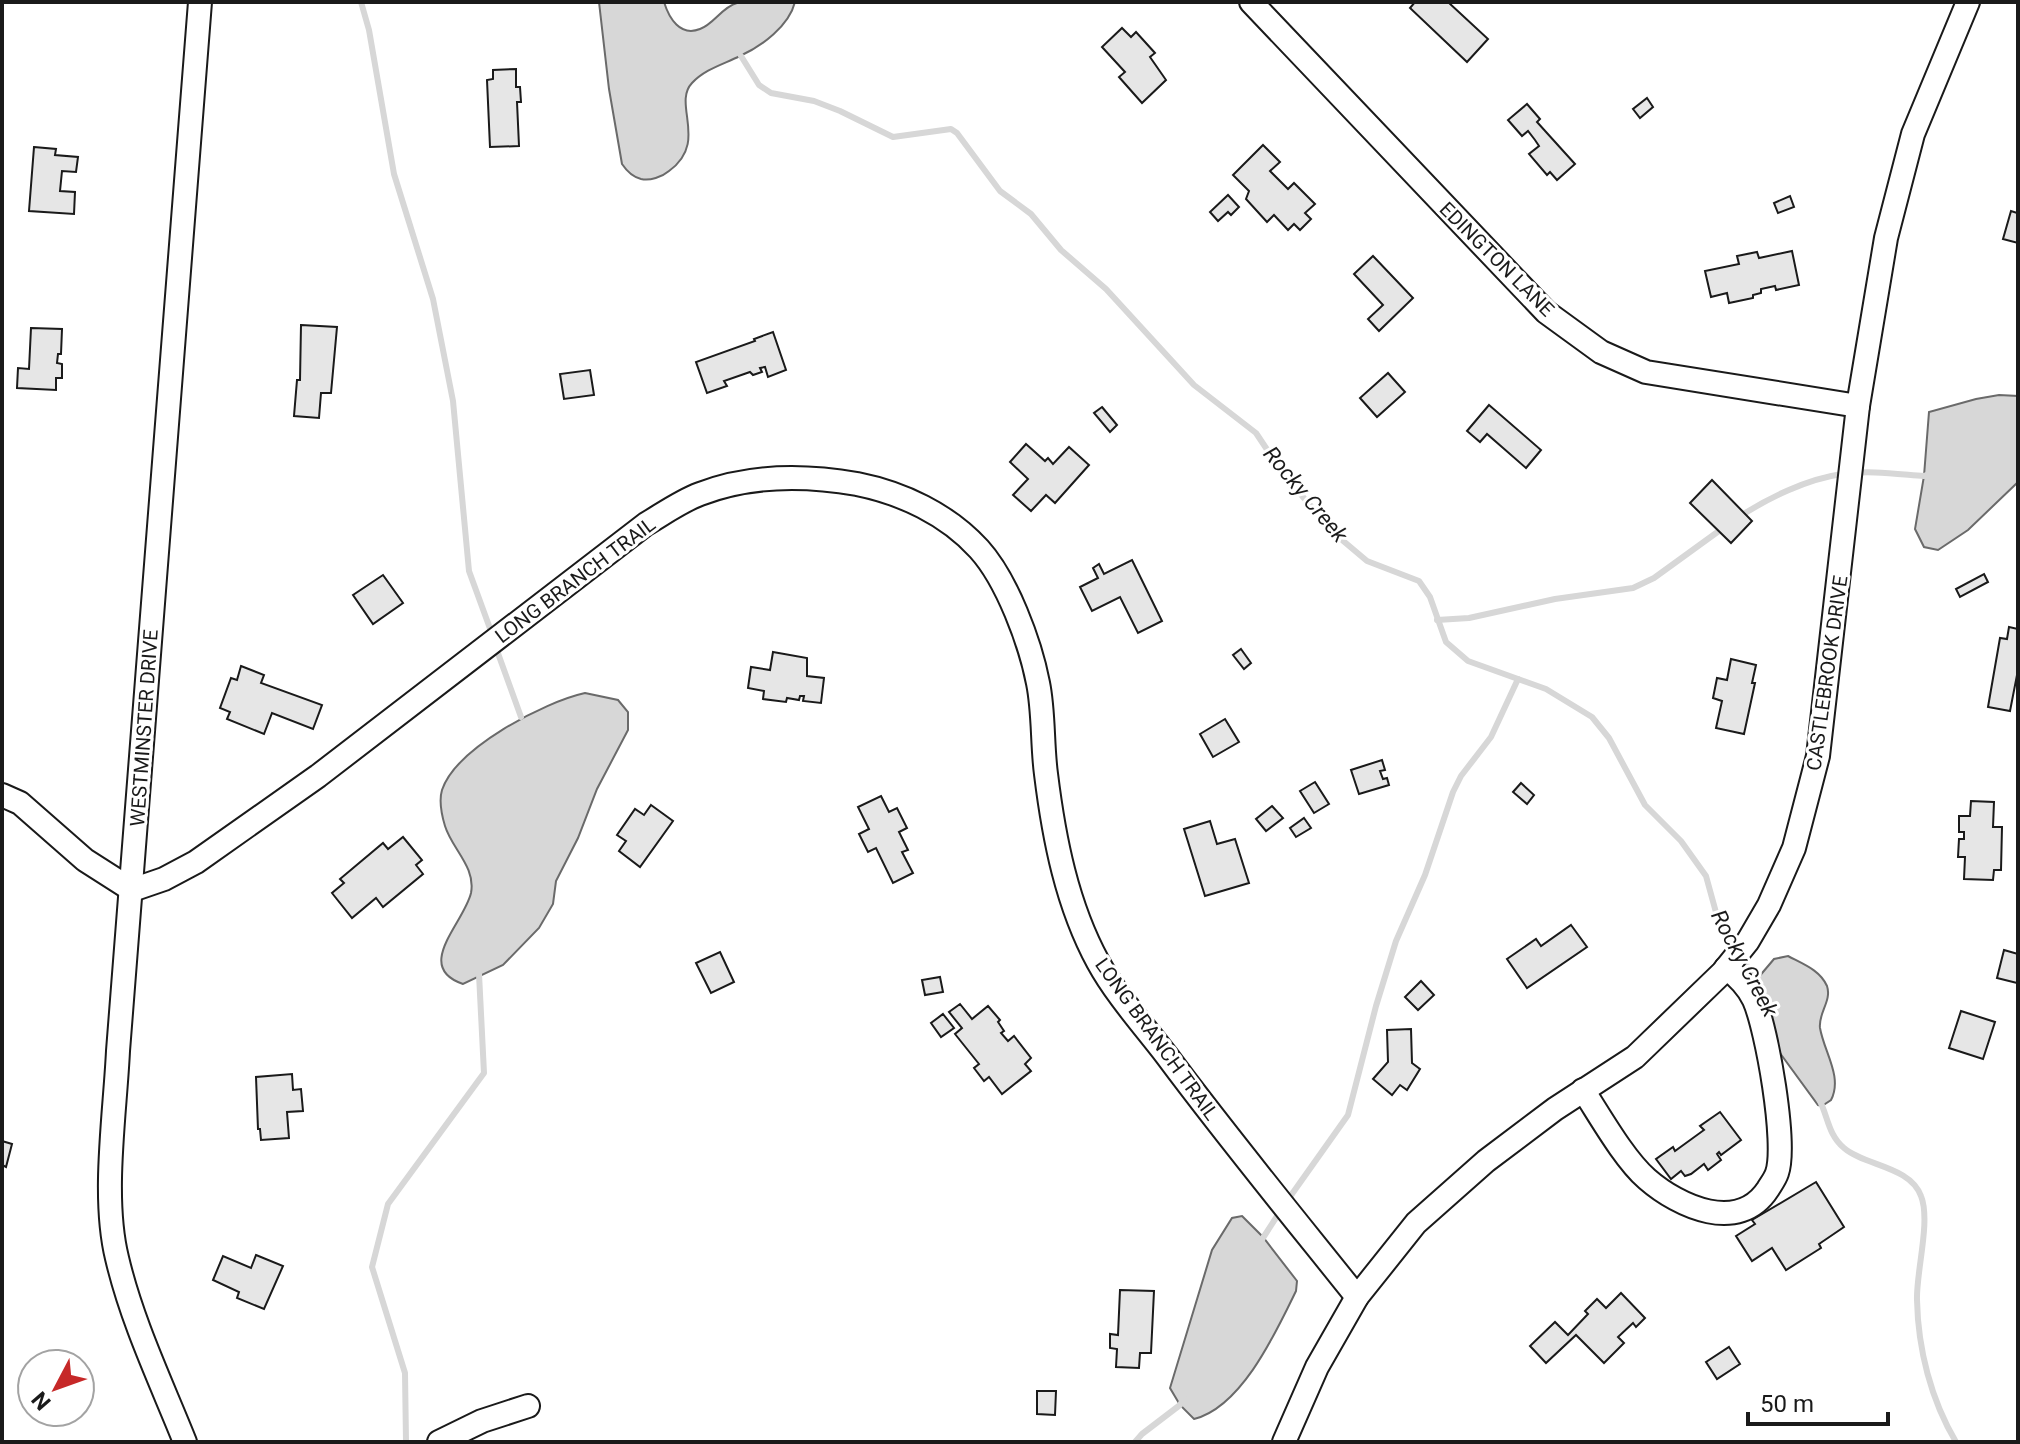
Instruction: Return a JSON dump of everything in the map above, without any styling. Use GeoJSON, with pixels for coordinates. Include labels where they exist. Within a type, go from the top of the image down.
{"type":"FeatureCollection","features":[{"type":"Feature","properties":{"kind":"street","name":"WESTMINSTER DRIVE"},"geometry":{"type":"LineString","coordinates":[[185,1442],[136,1322],[116,1256],[112,1213],[118,1051],[200,2]]}},
{"type":"Feature","properties":{"kind":"street","name":"EDINGTON LANE"},"geometry":{"type":"LineString","coordinates":[[1251,2],[1546,312],[1601,352],[1646,372],[1858,406]]}},
{"type":"Feature","properties":{"kind":"street","name":"CASTLEBROOK DRIVE"},"geometry":{"type":"LineString","coordinates":[[1284,1442],[1317,1367],[1357,1297],[1416,1223],[1486,1161],[1583,1090],[1635,1057],[1726,968],[1748,941],[1769,905],[1794,848],[1818,756],[1858,406],[1886,238],[1913,134],[1968,2]]}},
{"type":"Feature","properties":{"kind":"street","name":"LONG BRANCH TRAIL"},"geometry":{"type":"LineString","coordinates":[[132,890],[164,879],[209,854],[318,776],[646,524],[696,495],[731,484],[776,479],[825,478],[885,490],[936,513],[979,549],[1003,587],[1024,636],[1038,683],[1046,775],[1058,850],[1073,908],[1099,964],[1182,1076],[1357,1297]]}},
{"type":"Feature","properties":{"kind":"street"},"geometry":{"type":"LineString","coordinates":[[2,795],[20,803],[85,860],[132,890]]}},
{"type":"Feature","properties":{"kind":"street"},"geometry":{"type":"LineString","coordinates":[[1583,1090],[1645,1177],[1673,1198],[1704,1211],[1732,1214],[1759,1203],[1777,1174],[1779,1149],[1774,1079],[1754,1000],[1738,977],[1726,968]]}},
{"type":"Feature","properties":{"kind":"street"},"geometry":{"type":"LineString","coordinates":[[439,1442],[482,1421],[528,1406]]}},
{"type":"Feature","properties":{"kind":"shaded area"},"geometry":{"type":"Polygon","coordinates":[[[599,2],[664,2],[676,24],[693,31],[705,27],[737,3],[795,2],[781,27],[765,41],[709,70],[692,83],[686,102],[689,136],[681,160],[666,173],[644,179],[633,175],[622,164],[599,2]]]}},
{"type":"Feature","properties":{"kind":"shaded area"},"geometry":{"type":"Polygon","coordinates":[[[1999,395],[2018,396],[2018,482],[1968,530],[1938,550],[1924,547],[1915,529],[1924,476],[1929,412],[1999,395]]]}},
{"type":"Feature","properties":{"kind":"shaded area"},"geometry":{"type":"Polygon","coordinates":[[[585,693],[618,700],[628,712],[628,730],[597,789],[578,838],[556,881],[553,904],[539,928],[503,965],[463,984],[449,976],[442,967],[442,956],[467,905],[472,884],[467,866],[445,826],[442,790],[450,774],[464,758],[503,729],[547,706],[585,693]]]}},
{"type":"Feature","properties":{"kind":"shaded area"},"geometry":{"type":"Polygon","coordinates":[[[1788,956],[1816,972],[1827,986],[1828,997],[1820,1028],[1835,1082],[1831,1100],[1822,1106],[1818,1105],[1777,1049],[1752,985],[1774,959],[1788,956]]]}},
{"type":"Feature","properties":{"kind":"shaded area"},"geometry":{"type":"Polygon","coordinates":[[[1242,1216],[1263,1237],[1297,1281],[1296,1291],[1268,1346],[1242,1384],[1211,1412],[1194,1419],[1180,1405],[1170,1388],[1212,1250],[1232,1218],[1242,1216]]]}},
{"type":"Feature","properties":{"kind":"building"},"geometry":{"type":"Polygon","coordinates":[[[1415,2],[1448,2],[1488,39],[1467,62],[1410,8],[1415,2]]]}},
{"type":"Feature","properties":{"kind":"building"},"geometry":{"type":"Polygon","coordinates":[[[1122,28],[1131,37],[1136,32],[1155,53],[1150,57],[1166,80],[1142,103],[1119,77],[1125,72],[1102,47],[1122,28]]]}},
{"type":"Feature","properties":{"kind":"building"},"geometry":{"type":"Polygon","coordinates":[[[516,69],[516,87],[520,87],[521,102],[517,102],[519,146],[490,147],[487,80],[493,79],[493,70],[516,69]]]}},
{"type":"Feature","properties":{"kind":"building"},"geometry":{"type":"Polygon","coordinates":[[[1647,98],[1653,107],[1640,118],[1633,109],[1647,98]]]}},
{"type":"Feature","properties":{"kind":"building"},"geometry":{"type":"Polygon","coordinates":[[[1527,104],[1540,119],[1537,122],[1575,164],[1557,180],[1550,172],[1547,175],[1529,154],[1539,146],[1528,131],[1522,136],[1508,120],[1527,104]]]}},
{"type":"Feature","properties":{"kind":"building"},"geometry":{"type":"Polygon","coordinates":[[[1263,145],[1280,162],[1270,171],[1288,189],[1294,183],[1315,204],[1305,213],[1311,219],[1300,230],[1294,224],[1288,230],[1274,215],[1267,222],[1246,199],[1249,191],[1233,175],[1263,145]]]}},
{"type":"Feature","properties":{"kind":"building"},"geometry":{"type":"Polygon","coordinates":[[[34,147],[56,149],[55,155],[78,157],[76,172],[62,171],[60,191],[75,192],[74,214],[29,211],[34,147]]]}},
{"type":"Feature","properties":{"kind":"building"},"geometry":{"type":"Polygon","coordinates":[[[1228,195],[1239,207],[1218,221],[1210,212],[1228,195]]]}},
{"type":"Feature","properties":{"kind":"building"},"geometry":{"type":"Polygon","coordinates":[[[1790,196],[1794,207],[1778,213],[1774,203],[1790,196]]]}},
{"type":"Feature","properties":{"kind":"building"},"geometry":{"type":"Polygon","coordinates":[[[2018,208],[2018,243],[2003,239],[2011,211],[2017,213],[2018,208]]]}},
{"type":"Feature","properties":{"kind":"building"},"geometry":{"type":"Polygon","coordinates":[[[1792,251],[1799,285],[1776,290],[1775,286],[1761,289],[1761,293],[1753,295],[1753,298],[1729,303],[1727,293],[1711,297],[1705,271],[1739,264],[1737,256],[1757,252],[1759,258],[1792,251]]]}},
{"type":"Feature","properties":{"kind":"building"},"geometry":{"type":"Polygon","coordinates":[[[1373,256],[1413,298],[1379,331],[1368,319],[1383,305],[1354,274],[1373,256]]]}},
{"type":"Feature","properties":{"kind":"building"},"geometry":{"type":"Polygon","coordinates":[[[301,325],[337,327],[331,393],[321,393],[319,418],[294,416],[297,380],[300,380],[301,325]]]}},
{"type":"Feature","properties":{"kind":"building"},"geometry":{"type":"Polygon","coordinates":[[[31,328],[62,329],[61,354],[58,354],[57,363],[62,364],[62,378],[56,378],[56,390],[17,388],[18,368],[29,369],[31,328]]]}},
{"type":"Feature","properties":{"kind":"building"},"geometry":{"type":"Polygon","coordinates":[[[773,332],[786,370],[768,377],[765,367],[760,368],[762,372],[753,375],[750,372],[724,381],[727,386],[707,393],[696,362],[773,332]]]}},
{"type":"Feature","properties":{"kind":"building"},"geometry":{"type":"Polygon","coordinates":[[[590,370],[594,395],[564,399],[560,374],[590,370]]]}},
{"type":"Feature","properties":{"kind":"building"},"geometry":{"type":"Polygon","coordinates":[[[1388,373],[1405,392],[1377,417],[1360,398],[1388,373]]]}},
{"type":"Feature","properties":{"kind":"building"},"geometry":{"type":"Polygon","coordinates":[[[1489,405],[1541,450],[1526,468],[1487,434],[1480,442],[1467,431],[1489,405]]]}},
{"type":"Feature","properties":{"kind":"building"},"geometry":{"type":"Polygon","coordinates":[[[1102,407],[1117,425],[1110,432],[1094,413],[1102,407]]]}},
{"type":"Feature","properties":{"kind":"building"},"geometry":{"type":"Polygon","coordinates":[[[1026,444],[1053,464],[1069,447],[1089,465],[1055,503],[1046,495],[1031,511],[1013,495],[1028,479],[1010,462],[1026,444]]]}},
{"type":"Feature","properties":{"kind":"building"},"geometry":{"type":"Polygon","coordinates":[[[1712,480],[1752,521],[1731,543],[1690,503],[1712,480]]]}},
{"type":"Feature","properties":{"kind":"building"},"geometry":{"type":"Polygon","coordinates":[[[1132,560],[1162,621],[1138,633],[1120,597],[1092,611],[1080,587],[1098,578],[1093,568],[1099,564],[1104,574],[1132,560]]]}},
{"type":"Feature","properties":{"kind":"building"},"geometry":{"type":"Polygon","coordinates":[[[1984,574],[1988,582],[1960,597],[1956,589],[1984,574]]]}},
{"type":"Feature","properties":{"kind":"building"},"geometry":{"type":"Polygon","coordinates":[[[383,575],[403,603],[373,624],[353,595],[383,575]]]}},
{"type":"Feature","properties":{"kind":"building"},"geometry":{"type":"Polygon","coordinates":[[[2009,627],[2018,629],[2018,670],[2010,711],[1988,707],[2000,638],[2007,639],[2009,627]]]}},
{"type":"Feature","properties":{"kind":"building"},"geometry":{"type":"Polygon","coordinates":[[[1241,649],[1251,663],[1244,669],[1233,655],[1241,649]]]}},
{"type":"Feature","properties":{"kind":"building"},"geometry":{"type":"Polygon","coordinates":[[[773,652],[807,658],[807,676],[824,678],[821,703],[803,701],[804,696],[800,696],[799,700],[787,698],[786,702],[763,699],[764,691],[748,688],[751,667],[770,670],[773,652]]]}},
{"type":"Feature","properties":{"kind":"building"},"geometry":{"type":"Polygon","coordinates":[[[1731,659],[1756,665],[1744,734],[1716,728],[1722,701],[1713,698],[1717,678],[1727,680],[1731,659]]]}},
{"type":"Feature","properties":{"kind":"building"},"geometry":{"type":"Polygon","coordinates":[[[241,666],[264,675],[261,683],[322,705],[313,729],[272,713],[264,734],[227,719],[230,712],[220,708],[231,678],[237,680],[241,666]]]}},
{"type":"Feature","properties":{"kind":"building"},"geometry":{"type":"Polygon","coordinates":[[[1225,719],[1239,742],[1213,757],[1200,734],[1225,719]]]}},
{"type":"Feature","properties":{"kind":"building"},"geometry":{"type":"Polygon","coordinates":[[[1382,760],[1385,770],[1380,771],[1389,785],[1359,794],[1351,770],[1382,760]]]}},
{"type":"Feature","properties":{"kind":"building"},"geometry":{"type":"Polygon","coordinates":[[[1315,782],[1329,804],[1314,813],[1300,791],[1315,782]]]}},
{"type":"Feature","properties":{"kind":"building"},"geometry":{"type":"Polygon","coordinates":[[[1521,783],[1534,795],[1527,804],[1513,792],[1521,783]]]}},
{"type":"Feature","properties":{"kind":"building"},"geometry":{"type":"Polygon","coordinates":[[[881,796],[889,812],[897,808],[907,828],[899,832],[908,850],[902,852],[913,873],[893,883],[876,848],[868,852],[859,834],[869,829],[858,807],[881,796]]]}},
{"type":"Feature","properties":{"kind":"building"},"geometry":{"type":"Polygon","coordinates":[[[1971,801],[1994,802],[1993,827],[2002,827],[2001,870],[1994,870],[1993,880],[1964,879],[1965,857],[1958,857],[1959,839],[1964,839],[1964,832],[1959,832],[1959,816],[1970,816],[1971,801]]]}},
{"type":"Feature","properties":{"kind":"building"},"geometry":{"type":"Polygon","coordinates":[[[651,805],[673,821],[640,867],[619,851],[626,841],[617,835],[635,809],[644,815],[651,805]]]}},
{"type":"Feature","properties":{"kind":"building"},"geometry":{"type":"Polygon","coordinates":[[[1272,806],[1283,818],[1266,831],[1256,819],[1272,806]]]}},
{"type":"Feature","properties":{"kind":"building"},"geometry":{"type":"Polygon","coordinates":[[[1304,818],[1311,828],[1296,837],[1290,828],[1304,818]]]}},
{"type":"Feature","properties":{"kind":"building"},"geometry":{"type":"Polygon","coordinates":[[[1210,821],[1217,844],[1235,839],[1249,883],[1205,896],[1184,829],[1210,821]]]}},
{"type":"Feature","properties":{"kind":"building"},"geometry":{"type":"Polygon","coordinates":[[[403,837],[422,860],[416,865],[423,874],[383,907],[376,898],[352,918],[332,893],[344,883],[340,879],[383,843],[388,849],[403,837]]]}},
{"type":"Feature","properties":{"kind":"building"},"geometry":{"type":"Polygon","coordinates":[[[1571,925],[1587,947],[1527,988],[1507,959],[1536,939],[1541,946],[1571,925]]]}},
{"type":"Feature","properties":{"kind":"building"},"geometry":{"type":"Polygon","coordinates":[[[2004,950],[2018,954],[2017,983],[1997,978],[2004,950]]]}},
{"type":"Feature","properties":{"kind":"building"},"geometry":{"type":"Polygon","coordinates":[[[720,952],[734,982],[711,993],[696,963],[720,952]]]}},
{"type":"Feature","properties":{"kind":"building"},"geometry":{"type":"Polygon","coordinates":[[[940,977],[943,992],[925,995],[922,980],[940,977]]]}},
{"type":"Feature","properties":{"kind":"building"},"geometry":{"type":"Polygon","coordinates":[[[1421,981],[1434,995],[1418,1010],[1405,997],[1421,981]]]}},
{"type":"Feature","properties":{"kind":"building"},"geometry":{"type":"Polygon","coordinates":[[[960,1004],[972,1019],[988,1006],[1000,1020],[998,1022],[1004,1031],[1001,1033],[1008,1041],[1014,1036],[1031,1058],[1025,1064],[1031,1071],[1002,1094],[989,1077],[984,1081],[974,1068],[979,1064],[955,1034],[962,1028],[949,1012],[960,1004]]]}},
{"type":"Feature","properties":{"kind":"building"},"geometry":{"type":"Polygon","coordinates":[[[1961,1011],[1995,1022],[1983,1059],[1949,1048],[1961,1011]]]}},
{"type":"Feature","properties":{"kind":"building"},"geometry":{"type":"Polygon","coordinates":[[[943,1014],[954,1028],[941,1037],[931,1023],[943,1014]]]}},
{"type":"Feature","properties":{"kind":"building"},"geometry":{"type":"Polygon","coordinates":[[[1411,1029],[1412,1063],[1420,1069],[1407,1090],[1400,1085],[1392,1095],[1373,1079],[1388,1062],[1387,1030],[1411,1029]]]}},
{"type":"Feature","properties":{"kind":"building"},"geometry":{"type":"Polygon","coordinates":[[[292,1074],[293,1090],[301,1089],[303,1111],[287,1112],[289,1138],[261,1140],[256,1077],[292,1074]]]}},
{"type":"Feature","properties":{"kind":"building"},"geometry":{"type":"Polygon","coordinates":[[[1720,1112],[1741,1140],[1721,1155],[1719,1152],[1717,1154],[1721,1160],[1708,1170],[1704,1164],[1691,1174],[1685,1176],[1681,1171],[1671,1179],[1656,1159],[1673,1147],[1675,1151],[1704,1130],[1700,1126],[1720,1112]]]}},
{"type":"Feature","properties":{"kind":"building"},"geometry":{"type":"Polygon","coordinates":[[[2,1141],[12,1144],[6,1167],[2,1165],[2,1141]]]}},
{"type":"Feature","properties":{"kind":"building"},"geometry":{"type":"Polygon","coordinates":[[[1816,1182],[1844,1227],[1819,1244],[1821,1248],[1786,1270],[1772,1248],[1752,1261],[1736,1236],[1755,1224],[1752,1220],[1816,1182]]]}},
{"type":"Feature","properties":{"kind":"building"},"geometry":{"type":"Polygon","coordinates":[[[256,1255],[283,1266],[264,1309],[237,1298],[239,1292],[213,1280],[223,1256],[251,1268],[256,1255]]]}},
{"type":"Feature","properties":{"kind":"building"},"geometry":{"type":"Polygon","coordinates":[[[1120,1290],[1154,1291],[1151,1353],[1140,1353],[1139,1368],[1116,1367],[1117,1349],[1110,1348],[1110,1334],[1118,1335],[1120,1290]]]}},
{"type":"Feature","properties":{"kind":"building"},"geometry":{"type":"Polygon","coordinates":[[[1621,1293],[1645,1318],[1636,1327],[1633,1323],[1618,1337],[1624,1343],[1604,1363],[1576,1335],[1546,1363],[1530,1346],[1555,1322],[1568,1335],[1588,1314],[1585,1311],[1597,1299],[1606,1308],[1621,1293]]]}},
{"type":"Feature","properties":{"kind":"building"},"geometry":{"type":"Polygon","coordinates":[[[1729,1347],[1740,1364],[1717,1379],[1706,1362],[1729,1347]]]}},
{"type":"Feature","properties":{"kind":"building"},"geometry":{"type":"Polygon","coordinates":[[[1037,1391],[1056,1391],[1055,1415],[1037,1414],[1037,1391]]]}},
{"type":"Feature","properties":{"kind":"waterway"},"geometry":{"type":"LineString","coordinates":[[361,2],[369,30],[394,174],[433,299],[453,401],[469,571],[492,634]]}},
{"type":"Feature","properties":{"kind":"waterway","name":"Rocky Creek"},"geometry":{"type":"LineString","coordinates":[[741,56],[759,85],[771,93],[814,101],[893,137],[951,129],[957,133],[1000,191],[1031,214],[1061,250],[1106,289],[1194,385],[1256,433],[1284,475],[1335,534],[1367,561],[1419,581],[1430,597],[1446,642],[1468,661],[1546,689],[1592,717],[1609,738],[1645,805],[1681,841],[1706,876],[1717,916],[1760,987]]}},
{"type":"Feature","properties":{"kind":"waterway"},"geometry":{"type":"LineString","coordinates":[[1739,517],[1788,490],[1815,480],[1862,472],[1929,474]]}},
{"type":"Feature","properties":{"kind":"waterway"},"geometry":{"type":"LineString","coordinates":[[1437,620],[1469,618],[1555,599],[1633,588],[1654,578],[1723,528]]}},
{"type":"Feature","properties":{"kind":"waterway"},"geometry":{"type":"LineString","coordinates":[[495,645],[521,717]]}},
{"type":"Feature","properties":{"kind":"waterway"},"geometry":{"type":"LineString","coordinates":[[1287,1201],[1348,1115],[1396,941],[1425,875],[1453,792],[1461,776],[1491,737],[1518,679]]}},
{"type":"Feature","properties":{"kind":"waterway"},"geometry":{"type":"LineString","coordinates":[[406,1442],[405,1373],[372,1267],[388,1204],[484,1073],[479,974]]}},
{"type":"Feature","properties":{"kind":"waterway","name":"Rocky Creek"},"geometry":{"type":"LineString","coordinates":[[1819,1099],[1831,1131],[1844,1148],[1907,1178],[1921,1196],[1924,1233],[1917,1289],[1920,1337],[1933,1392],[1956,1442]]}},
{"type":"Feature","properties":{"kind":"waterway"},"geometry":{"type":"LineString","coordinates":[[1261,1241],[1281,1210]]}},
{"type":"Feature","properties":{"kind":"waterway"},"geometry":{"type":"LineString","coordinates":[[1135,1442],[1180,1405],[1184,1398]]}}]}
